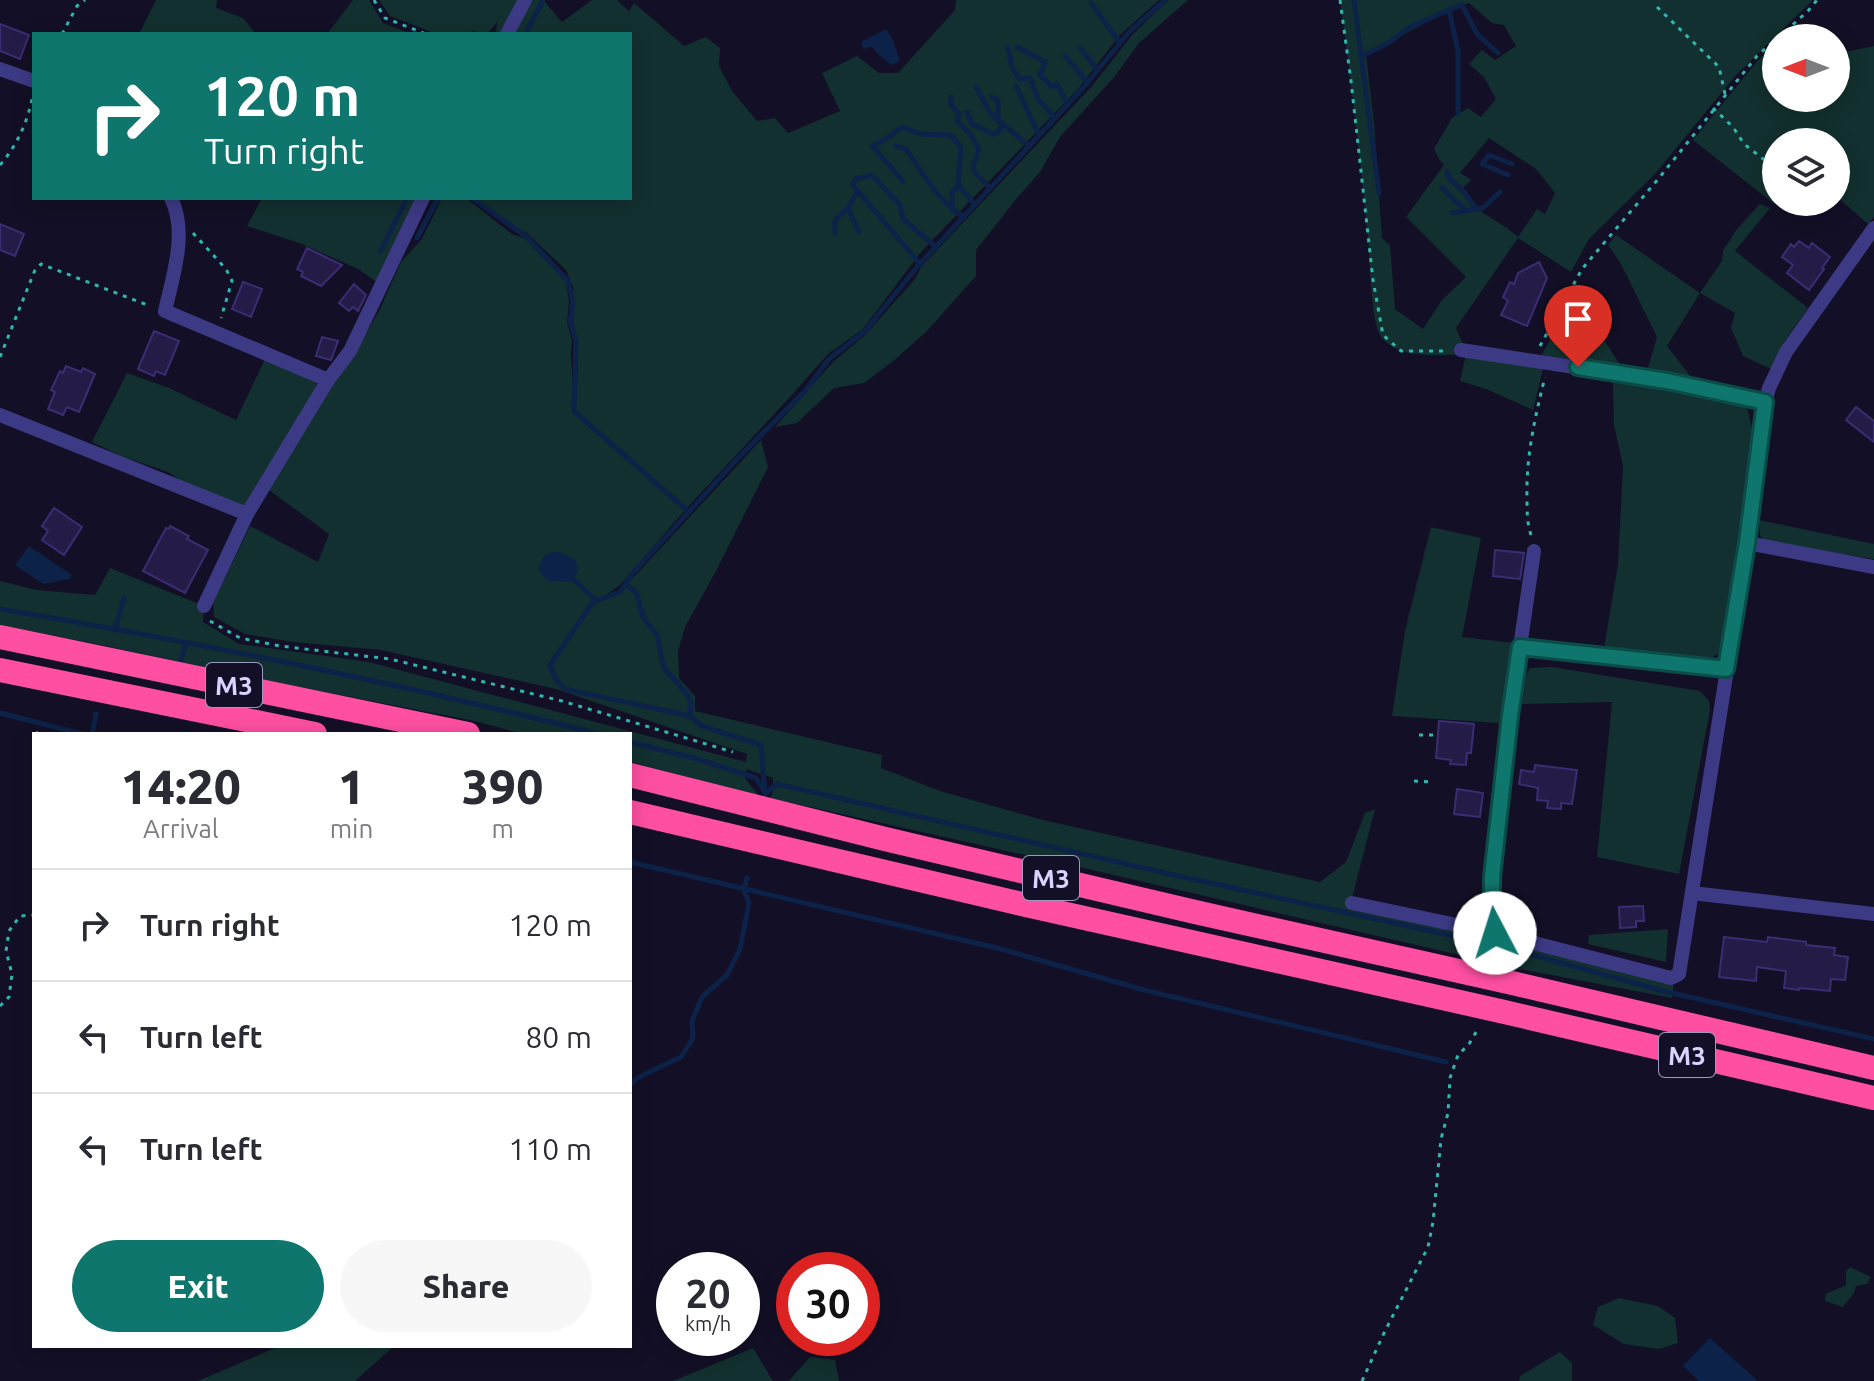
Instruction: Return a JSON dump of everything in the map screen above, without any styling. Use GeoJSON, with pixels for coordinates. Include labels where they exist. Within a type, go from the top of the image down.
{"type":"FeatureCollection","features":[{"type":"Feature","properties":{"kind":"highway","name":"M3"},"geometry":{"type":"LineString","coordinates":[[0,637],[458,732]]}},
{"type":"Feature","properties":{"kind":"highway","name":"M3"},"geometry":{"type":"LineString","coordinates":[[0,670],[305,732]]}},
{"type":"Feature","properties":{"kind":"highway","name":"M3"},"geometry":{"type":"LineString","coordinates":[[632,776],[885,839],[1874,1068]]}},
{"type":"Feature","properties":{"kind":"highway","name":"M3"},"geometry":{"type":"LineString","coordinates":[[632,812],[1874,1098]]}},
{"type":"Feature","properties":{"kind":"street"},"geometry":{"type":"LineString","coordinates":[[508,32],[525,0]]}},
{"type":"Feature","properties":{"kind":"street"},"geometry":{"type":"LineString","coordinates":[[0,69],[32,80]]}},
{"type":"Feature","properties":{"kind":"street"},"geometry":{"type":"LineString","coordinates":[[172,200],[179,219],[176,259],[165,311],[328,380]]}},
{"type":"Feature","properties":{"kind":"street"},"geometry":{"type":"LineString","coordinates":[[204,606],[247,514],[328,380],[350,351],[422,200]]}},
{"type":"Feature","properties":{"kind":"street"},"geometry":{"type":"LineString","coordinates":[[1352,903],[1495,933],[1674,978],[1679,974],[1747,543],[1765,402],[1774,374],[1786,352],[1874,228]]}},
{"type":"Feature","properties":{"kind":"street"},"geometry":{"type":"LineString","coordinates":[[1461,350],[1667,381],[1765,402]]}},
{"type":"Feature","properties":{"kind":"street"},"geometry":{"type":"LineString","coordinates":[[0,415],[247,514]]}},
{"type":"Feature","properties":{"kind":"street"},"geometry":{"type":"LineString","coordinates":[[1747,543],[1874,567]]}},
{"type":"Feature","properties":{"kind":"street"},"geometry":{"type":"LineString","coordinates":[[1495,933],[1492,877],[1510,716],[1534,551]]}},
{"type":"Feature","properties":{"kind":"street"},"geometry":{"type":"LineString","coordinates":[[1520,647],[1726,669]]}},
{"type":"Feature","properties":{"kind":"street"},"geometry":{"type":"LineString","coordinates":[[1692,893],[1874,914]]}},
{"type":"Feature","properties":{"kind":"path"},"geometry":{"type":"LineString","coordinates":[[63,32],[77,6],[85,0]]}},
{"type":"Feature","properties":{"kind":"path"},"geometry":{"type":"LineString","coordinates":[[374,0],[385,18],[421,32]]}},
{"type":"Feature","properties":{"kind":"path"},"geometry":{"type":"LineString","coordinates":[[1340,0],[1373,280],[1383,335],[1401,351],[1461,350]]}},
{"type":"Feature","properties":{"kind":"path"},"geometry":{"type":"LineString","coordinates":[[1794,24],[1817,0]]}},
{"type":"Feature","properties":{"kind":"path"},"geometry":{"type":"LineString","coordinates":[[1657,7],[1719,67],[1725,94]]}},
{"type":"Feature","properties":{"kind":"path"},"geometry":{"type":"LineString","coordinates":[[1532,360],[1582,269],[1762,52]]}},
{"type":"Feature","properties":{"kind":"path"},"geometry":{"type":"LineString","coordinates":[[0,165],[29,117],[32,101]]}},
{"type":"Feature","properties":{"kind":"path"},"geometry":{"type":"LineString","coordinates":[[1713,108],[1733,127],[1744,144],[1762,158]]}},
{"type":"Feature","properties":{"kind":"path"},"geometry":{"type":"LineString","coordinates":[[179,219],[226,269],[232,281],[217,333]]}},
{"type":"Feature","properties":{"kind":"path"},"geometry":{"type":"LineString","coordinates":[[0,357],[35,270],[41,264],[165,311]]}},
{"type":"Feature","properties":{"kind":"path"},"geometry":{"type":"LineString","coordinates":[[1534,551],[1527,524],[1527,473],[1548,362]]}},
{"type":"Feature","properties":{"kind":"path"},"geometry":{"type":"LineString","coordinates":[[204,606],[210,621],[240,638],[390,659],[562,701],[733,752]]}},
{"type":"Feature","properties":{"kind":"path"},"geometry":{"type":"LineString","coordinates":[[1419,735],[1433,735]]}},
{"type":"Feature","properties":{"kind":"path"},"geometry":{"type":"LineString","coordinates":[[1414,781],[1431,782]]}},
{"type":"Feature","properties":{"kind":"path"},"geometry":{"type":"LineString","coordinates":[[0,1006],[9,997],[12,974],[6,951],[9,931],[20,916],[32,915]]}},
{"type":"Feature","properties":{"kind":"path"},"geometry":{"type":"LineString","coordinates":[[1362,1381],[1428,1247],[1448,1113],[1450,1078],[1458,1055],[1478,1029]]}},
{"type":"Feature","properties":{"kind":"green space"},"geometry":{"type":"Polygon","coordinates":[[[156,0],[217,0],[216,8],[243,18],[254,32],[140,32],[156,0]]]}},
{"type":"Feature","properties":{"kind":"green space"},"geometry":{"type":"Polygon","coordinates":[[[353,0],[369,0],[383,23],[407,32],[329,32],[353,0]]]}},
{"type":"Feature","properties":{"kind":"green space"},"geometry":{"type":"Polygon","coordinates":[[[379,0],[520,0],[503,32],[496,32],[497,22],[489,32],[432,32],[390,16],[379,0]]]}},
{"type":"Feature","properties":{"kind":"green space"},"geometry":{"type":"Polygon","coordinates":[[[529,0],[543,0],[562,22],[592,0],[617,0],[629,11],[634,3],[684,46],[706,37],[720,48],[719,66],[732,91],[757,121],[775,118],[788,133],[840,111],[822,73],[857,56],[879,73],[898,73],[955,10],[956,0],[1159,0],[1120,35],[1078,89],[921,252],[863,329],[828,354],[620,585],[606,595],[620,592],[761,440],[768,467],[685,627],[678,651],[679,678],[695,696],[695,711],[882,755],[881,768],[940,791],[1043,820],[1320,882],[1346,862],[1365,813],[1375,809],[1350,906],[1490,936],[1490,962],[770,798],[773,778],[746,769],[745,778],[759,796],[632,763],[632,732],[515,732],[0,625],[0,581],[37,590],[95,595],[110,568],[204,606],[203,622],[239,644],[369,662],[746,762],[747,754],[556,689],[381,650],[245,634],[214,617],[213,603],[250,526],[318,562],[329,534],[269,490],[327,388],[357,350],[401,262],[422,239],[441,200],[469,200],[512,234],[526,239],[566,282],[574,404],[578,367],[573,287],[566,270],[528,234],[493,213],[479,200],[632,200],[632,32],[513,32],[529,0]]]}},
{"type":"Feature","properties":{"kind":"green space"},"geometry":{"type":"Polygon","coordinates":[[[1168,0],[1188,0],[1139,43],[1115,76],[1060,137],[1040,172],[976,250],[976,276],[927,331],[864,383],[834,388],[797,423],[775,427],[833,362],[866,334],[915,279],[921,267],[1092,86],[1132,35],[1168,0]]]}},
{"type":"Feature","properties":{"kind":"green space"},"geometry":{"type":"Polygon","coordinates":[[[1340,0],[1813,0],[1788,24],[1762,24],[1762,50],[1736,75],[1655,174],[1589,239],[1571,272],[1518,238],[1456,328],[1467,354],[1544,365],[1533,410],[1460,381],[1466,354],[1407,352],[1396,349],[1380,335],[1373,303],[1340,0]],[[1469,3],[1449,10],[1366,55],[1382,238],[1390,245],[1395,309],[1423,329],[1442,300],[1466,277],[1406,217],[1444,165],[1434,149],[1452,118],[1468,108],[1481,117],[1496,99],[1484,77],[1469,64],[1482,50],[1495,60],[1516,46],[1504,25],[1492,23],[1469,3]],[[1489,138],[1460,173],[1471,180],[1463,188],[1483,213],[1518,237],[1537,209],[1545,214],[1555,193],[1536,169],[1489,138]]]}},
{"type":"Feature","properties":{"kind":"green space"},"geometry":{"type":"Polygon","coordinates":[[[1874,46],[1874,217],[1868,224],[1850,208],[1850,128],[1762,128],[1762,195],[1693,140],[1762,57],[1762,112],[1850,112],[1850,51],[1874,46]]]}},
{"type":"Feature","properties":{"kind":"green space"},"geometry":{"type":"Polygon","coordinates":[[[261,200],[419,200],[378,283],[358,269],[302,244],[247,226],[261,200]]]}},
{"type":"Feature","properties":{"kind":"green space"},"geometry":{"type":"Polygon","coordinates":[[[1760,204],[1763,216],[1735,251],[1808,308],[1784,342],[1773,370],[1743,356],[1731,328],[1735,313],[1700,293],[1722,261],[1723,251],[1737,229],[1760,204]]]}},
{"type":"Feature","properties":{"kind":"green space"},"geometry":{"type":"Polygon","coordinates":[[[1616,235],[1700,293],[1667,346],[1695,382],[1647,371],[1657,337],[1621,264],[1608,245],[1616,235]]]}},
{"type":"Feature","properties":{"kind":"green space"},"geometry":{"type":"Polygon","coordinates":[[[1575,290],[1597,301],[1594,324],[1622,368],[1542,355],[1575,290]]]}},
{"type":"Feature","properties":{"kind":"green space"},"geometry":{"type":"Polygon","coordinates":[[[265,359],[316,379],[317,386],[245,507],[197,491],[168,472],[92,442],[127,373],[169,388],[236,420],[265,359]]]}},
{"type":"Feature","properties":{"kind":"green space"},"geometry":{"type":"Polygon","coordinates":[[[1613,379],[1735,400],[1747,408],[1753,432],[1750,480],[1727,633],[1720,653],[1704,662],[1604,649],[1618,564],[1623,466],[1614,425],[1613,379]]]}},
{"type":"Feature","properties":{"kind":"green space"},"geometry":{"type":"Polygon","coordinates":[[[1759,520],[1874,544],[1874,559],[1768,543],[1760,536],[1759,520]]]}},
{"type":"Feature","properties":{"kind":"green space"},"geometry":{"type":"Polygon","coordinates":[[[1431,527],[1481,538],[1462,637],[1514,643],[1499,723],[1392,716],[1405,631],[1431,527]]]}},
{"type":"Feature","properties":{"kind":"green space"},"geometry":{"type":"Polygon","coordinates":[[[1552,667],[1700,691],[1709,701],[1710,710],[1679,874],[1597,857],[1612,702],[1522,704],[1530,668],[1552,667]]]}},
{"type":"Feature","properties":{"kind":"green space"},"geometry":{"type":"Polygon","coordinates":[[[1668,929],[1666,962],[1588,944],[1589,935],[1668,929]]]}},
{"type":"Feature","properties":{"kind":"green space"},"geometry":{"type":"Polygon","coordinates":[[[1500,939],[1674,981],[1672,998],[1499,965],[1500,939]]]}},
{"type":"Feature","properties":{"kind":"green space"},"geometry":{"type":"Polygon","coordinates":[[[1850,1267],[1871,1277],[1867,1284],[1856,1286],[1843,1307],[1825,1301],[1826,1294],[1846,1285],[1846,1271],[1850,1267]]]}},
{"type":"Feature","properties":{"kind":"green space"},"geometry":{"type":"Polygon","coordinates":[[[1619,1298],[1658,1306],[1675,1318],[1678,1343],[1659,1349],[1624,1344],[1593,1325],[1598,1307],[1619,1298]]]}},
{"type":"Feature","properties":{"kind":"green space"},"geometry":{"type":"Polygon","coordinates":[[[275,1348],[392,1348],[355,1381],[198,1381],[275,1348]]]}},
{"type":"Feature","properties":{"kind":"green space"},"geometry":{"type":"Polygon","coordinates":[[[1560,1352],[1572,1363],[1572,1381],[1519,1381],[1520,1376],[1560,1352]]]}},
{"type":"Feature","properties":{"kind":"green space"},"geometry":{"type":"Polygon","coordinates":[[[734,1356],[758,1356],[773,1381],[673,1381],[734,1356]]]}},
{"type":"Feature","properties":{"kind":"green space"},"geometry":{"type":"Polygon","coordinates":[[[810,1357],[835,1360],[839,1381],[789,1381],[810,1357]]]}},
{"type":"Feature","properties":{"kind":"water"},"geometry":{"type":"Polygon","coordinates":[[[886,29],[900,61],[892,65],[872,47],[863,49],[861,42],[886,29]]]}},
{"type":"Feature","properties":{"kind":"water"},"geometry":{"type":"Polygon","coordinates":[[[29,546],[72,575],[70,579],[43,584],[15,565],[29,546]]]}},
{"type":"Feature","properties":{"kind":"water"},"geometry":{"type":"Polygon","coordinates":[[[560,552],[576,560],[578,572],[571,582],[548,581],[538,570],[543,557],[560,552]]]}},
{"type":"Feature","properties":{"kind":"water"},"geometry":{"type":"Polygon","coordinates":[[[1710,1338],[1758,1381],[1699,1381],[1683,1366],[1710,1338]]]}},
{"type":"Feature","properties":{"kind":"building"},"geometry":{"type":"Polygon","coordinates":[[[0,24],[29,35],[20,59],[0,51],[0,24]]]}},
{"type":"Feature","properties":{"kind":"building"},"geometry":{"type":"Polygon","coordinates":[[[0,224],[24,234],[15,256],[0,250],[0,224]]]}},
{"type":"Feature","properties":{"kind":"building"},"geometry":{"type":"Polygon","coordinates":[[[1799,241],[1809,248],[1812,243],[1830,257],[1809,290],[1787,273],[1793,265],[1782,257],[1791,244],[1794,247],[1799,241]]]}},
{"type":"Feature","properties":{"kind":"building"},"geometry":{"type":"Polygon","coordinates":[[[307,248],[342,265],[321,286],[301,276],[303,272],[297,269],[307,248]]]}},
{"type":"Feature","properties":{"kind":"building"},"geometry":{"type":"Polygon","coordinates":[[[1539,262],[1547,278],[1527,326],[1501,315],[1508,301],[1503,297],[1510,282],[1514,284],[1518,273],[1539,262]]]}},
{"type":"Feature","properties":{"kind":"building"},"geometry":{"type":"Polygon","coordinates":[[[243,282],[262,289],[251,317],[232,309],[243,282]]]}},
{"type":"Feature","properties":{"kind":"building"},"geometry":{"type":"Polygon","coordinates":[[[354,284],[366,295],[358,311],[353,307],[349,311],[339,303],[354,284]]]}},
{"type":"Feature","properties":{"kind":"building"},"geometry":{"type":"Polygon","coordinates":[[[154,331],[179,341],[165,375],[156,371],[154,376],[138,369],[154,331]]]}},
{"type":"Feature","properties":{"kind":"building"},"geometry":{"type":"Polygon","coordinates":[[[322,337],[338,341],[331,360],[316,356],[322,337]]]}},
{"type":"Feature","properties":{"kind":"building"},"geometry":{"type":"Polygon","coordinates":[[[66,366],[81,372],[83,368],[95,374],[79,412],[67,407],[63,415],[48,409],[55,392],[51,390],[60,371],[63,373],[66,366]]]}},
{"type":"Feature","properties":{"kind":"building"},"geometry":{"type":"Polygon","coordinates":[[[1856,407],[1874,421],[1874,442],[1846,420],[1856,407]]]}},
{"type":"Feature","properties":{"kind":"building"},"geometry":{"type":"Polygon","coordinates":[[[54,508],[82,527],[64,555],[42,540],[48,531],[42,526],[54,508]]]}},
{"type":"Feature","properties":{"kind":"building"},"geometry":{"type":"Polygon","coordinates":[[[170,526],[208,550],[185,593],[143,571],[166,528],[170,526]]]}},
{"type":"Feature","properties":{"kind":"building"},"geometry":{"type":"Polygon","coordinates":[[[1495,550],[1524,553],[1520,579],[1493,576],[1495,550]]]}},
{"type":"Feature","properties":{"kind":"building"},"geometry":{"type":"Polygon","coordinates":[[[1439,721],[1474,724],[1471,753],[1467,753],[1466,765],[1450,764],[1451,760],[1436,758],[1439,721]]]}},
{"type":"Feature","properties":{"kind":"building"},"geometry":{"type":"Polygon","coordinates":[[[1535,765],[1577,770],[1572,804],[1561,803],[1561,809],[1547,808],[1548,801],[1537,800],[1538,788],[1519,784],[1521,770],[1534,772],[1535,765]]]}},
{"type":"Feature","properties":{"kind":"building"},"geometry":{"type":"Polygon","coordinates":[[[1457,789],[1483,793],[1480,817],[1454,814],[1457,789]]]}},
{"type":"Feature","properties":{"kind":"building"},"geometry":{"type":"Polygon","coordinates":[[[1643,906],[1644,921],[1636,921],[1636,927],[1620,928],[1619,907],[1643,906]]]}},
{"type":"Feature","properties":{"kind":"building"},"geometry":{"type":"Polygon","coordinates":[[[1724,937],[1767,942],[1768,937],[1835,948],[1834,955],[1848,957],[1845,980],[1831,979],[1830,991],[1784,988],[1786,971],[1757,967],[1756,981],[1719,977],[1724,937]]]}},
{"type":"Feature","properties":{"kind":"waterway"},"geometry":{"type":"LineString","coordinates":[[526,32],[543,0]]}},
{"type":"Feature","properties":{"kind":"waterway"},"geometry":{"type":"LineString","coordinates":[[690,716],[565,689],[555,678],[550,665],[593,602],[620,592],[632,574],[739,457],[805,391],[829,359],[865,331],[917,267],[1083,88],[1129,32],[1165,0]]}},
{"type":"Feature","properties":{"kind":"waterway"},"geometry":{"type":"LineString","coordinates":[[1354,0],[1379,193]]}},
{"type":"Feature","properties":{"kind":"waterway"},"geometry":{"type":"LineString","coordinates":[[1091,3],[1120,43]]}},
{"type":"Feature","properties":{"kind":"waterway"},"geometry":{"type":"LineString","coordinates":[[1449,10],[1462,5],[1477,34],[1498,53]]}},
{"type":"Feature","properties":{"kind":"waterway"},"geometry":{"type":"LineString","coordinates":[[1361,57],[1410,27],[1449,10],[1458,51],[1458,113]]}},
{"type":"Feature","properties":{"kind":"waterway"},"geometry":{"type":"LineString","coordinates":[[1017,47],[1045,62],[1040,75],[1052,87],[1057,84],[1068,105]]}},
{"type":"Feature","properties":{"kind":"waterway"},"geometry":{"type":"LineString","coordinates":[[1008,48],[1012,67],[1019,79],[1030,78],[1038,99],[1055,118]]}},
{"type":"Feature","properties":{"kind":"waterway"},"geometry":{"type":"LineString","coordinates":[[1080,48],[1098,70]]}},
{"type":"Feature","properties":{"kind":"waterway"},"geometry":{"type":"LineString","coordinates":[[1065,56],[1088,83]]}},
{"type":"Feature","properties":{"kind":"waterway"},"geometry":{"type":"LineString","coordinates":[[1016,86],[1039,135]]}},
{"type":"Feature","properties":{"kind":"waterway"},"geometry":{"type":"LineString","coordinates":[[976,87],[991,114],[1029,146]]}},
{"type":"Feature","properties":{"kind":"waterway"},"geometry":{"type":"LineString","coordinates":[[951,97],[951,105],[959,113],[957,121],[979,149],[973,167],[990,188]]}},
{"type":"Feature","properties":{"kind":"waterway"},"geometry":{"type":"LineString","coordinates":[[992,97],[998,101],[998,120]]}},
{"type":"Feature","properties":{"kind":"waterway"},"geometry":{"type":"LineString","coordinates":[[967,112],[972,124],[993,134],[999,131],[1002,124]]}},
{"type":"Feature","properties":{"kind":"waterway"},"geometry":{"type":"LineString","coordinates":[[903,181],[872,146],[902,127],[921,134],[950,135],[961,147],[958,185],[975,204]]}},
{"type":"Feature","properties":{"kind":"waterway"},"geometry":{"type":"LineString","coordinates":[[896,146],[906,149],[939,195],[964,217]]}},
{"type":"Feature","properties":{"kind":"waterway"},"geometry":{"type":"LineString","coordinates":[[1508,175],[1482,164],[1489,155],[1512,164]]}},
{"type":"Feature","properties":{"kind":"waterway"},"geometry":{"type":"LineString","coordinates":[[1447,172],[1476,209]]}},
{"type":"Feature","properties":{"kind":"waterway"},"geometry":{"type":"LineString","coordinates":[[920,264],[852,184],[856,179],[872,175],[900,205],[903,219],[936,247]]}},
{"type":"Feature","properties":{"kind":"waterway"},"geometry":{"type":"LineString","coordinates":[[952,210],[952,193],[958,185]]}},
{"type":"Feature","properties":{"kind":"waterway"},"geometry":{"type":"LineString","coordinates":[[1442,188],[1466,211]]}},
{"type":"Feature","properties":{"kind":"waterway"},"geometry":{"type":"LineString","coordinates":[[835,233],[835,220],[848,208],[858,191]]}},
{"type":"Feature","properties":{"kind":"waterway"},"geometry":{"type":"LineString","coordinates":[[1452,213],[1483,208],[1500,192]]}},
{"type":"Feature","properties":{"kind":"waterway"},"geometry":{"type":"LineString","coordinates":[[380,252],[406,200]]}},
{"type":"Feature","properties":{"kind":"waterway"},"geometry":{"type":"LineString","coordinates":[[417,238],[437,200]]}},
{"type":"Feature","properties":{"kind":"waterway"},"geometry":{"type":"LineString","coordinates":[[475,200],[528,238],[568,281],[573,303],[570,322],[576,341],[574,411],[689,512]]}},
{"type":"Feature","properties":{"kind":"waterway"},"geometry":{"type":"LineString","coordinates":[[848,208],[859,232]]}},
{"type":"Feature","properties":{"kind":"waterway"},"geometry":{"type":"LineString","coordinates":[[573,579],[597,601]]}},
{"type":"Feature","properties":{"kind":"waterway"},"geometry":{"type":"LineString","coordinates":[[626,585],[636,592],[643,617],[657,635],[664,668],[691,702],[690,716],[702,726],[761,745],[765,793]]}},
{"type":"Feature","properties":{"kind":"waterway"},"geometry":{"type":"LineString","coordinates":[[115,629],[124,598]]}},
{"type":"Feature","properties":{"kind":"waterway"},"geometry":{"type":"LineString","coordinates":[[0,609],[301,666],[591,732]]}},
{"type":"Feature","properties":{"kind":"waterway"},"geometry":{"type":"LineString","coordinates":[[180,662],[186,643]]}},
{"type":"Feature","properties":{"kind":"waterway"},"geometry":{"type":"LineString","coordinates":[[0,713],[74,732]]}},
{"type":"Feature","properties":{"kind":"waterway"},"geometry":{"type":"LineString","coordinates":[[92,732],[96,714]]}},
{"type":"Feature","properties":{"kind":"waterway"},"geometry":{"type":"LineString","coordinates":[[632,743],[756,778],[763,789]]}},
{"type":"Feature","properties":{"kind":"waterway"},"geometry":{"type":"LineString","coordinates":[[765,794],[777,784],[1490,944]]}},
{"type":"Feature","properties":{"kind":"waterway"},"geometry":{"type":"LineString","coordinates":[[632,862],[1001,949],[1144,990],[1446,1062]]}},
{"type":"Feature","properties":{"kind":"waterway"},"geometry":{"type":"LineString","coordinates":[[632,1083],[681,1057],[693,1038],[692,1021],[702,997],[727,975],[740,949],[749,903],[744,890],[747,878]]}},
{"type":"Feature","properties":{"kind":"waterway"},"geometry":{"type":"LineString","coordinates":[[1507,948],[1663,991],[1874,1039]]}},
{"type":"Feature","properties":{"kind":"route"},"geometry":{"type":"LineString","coordinates":[[1495,933],[1492,877],[1520,647],[1726,669],[1747,543],[1765,402],[1667,381],[1578,367]]}}]}
